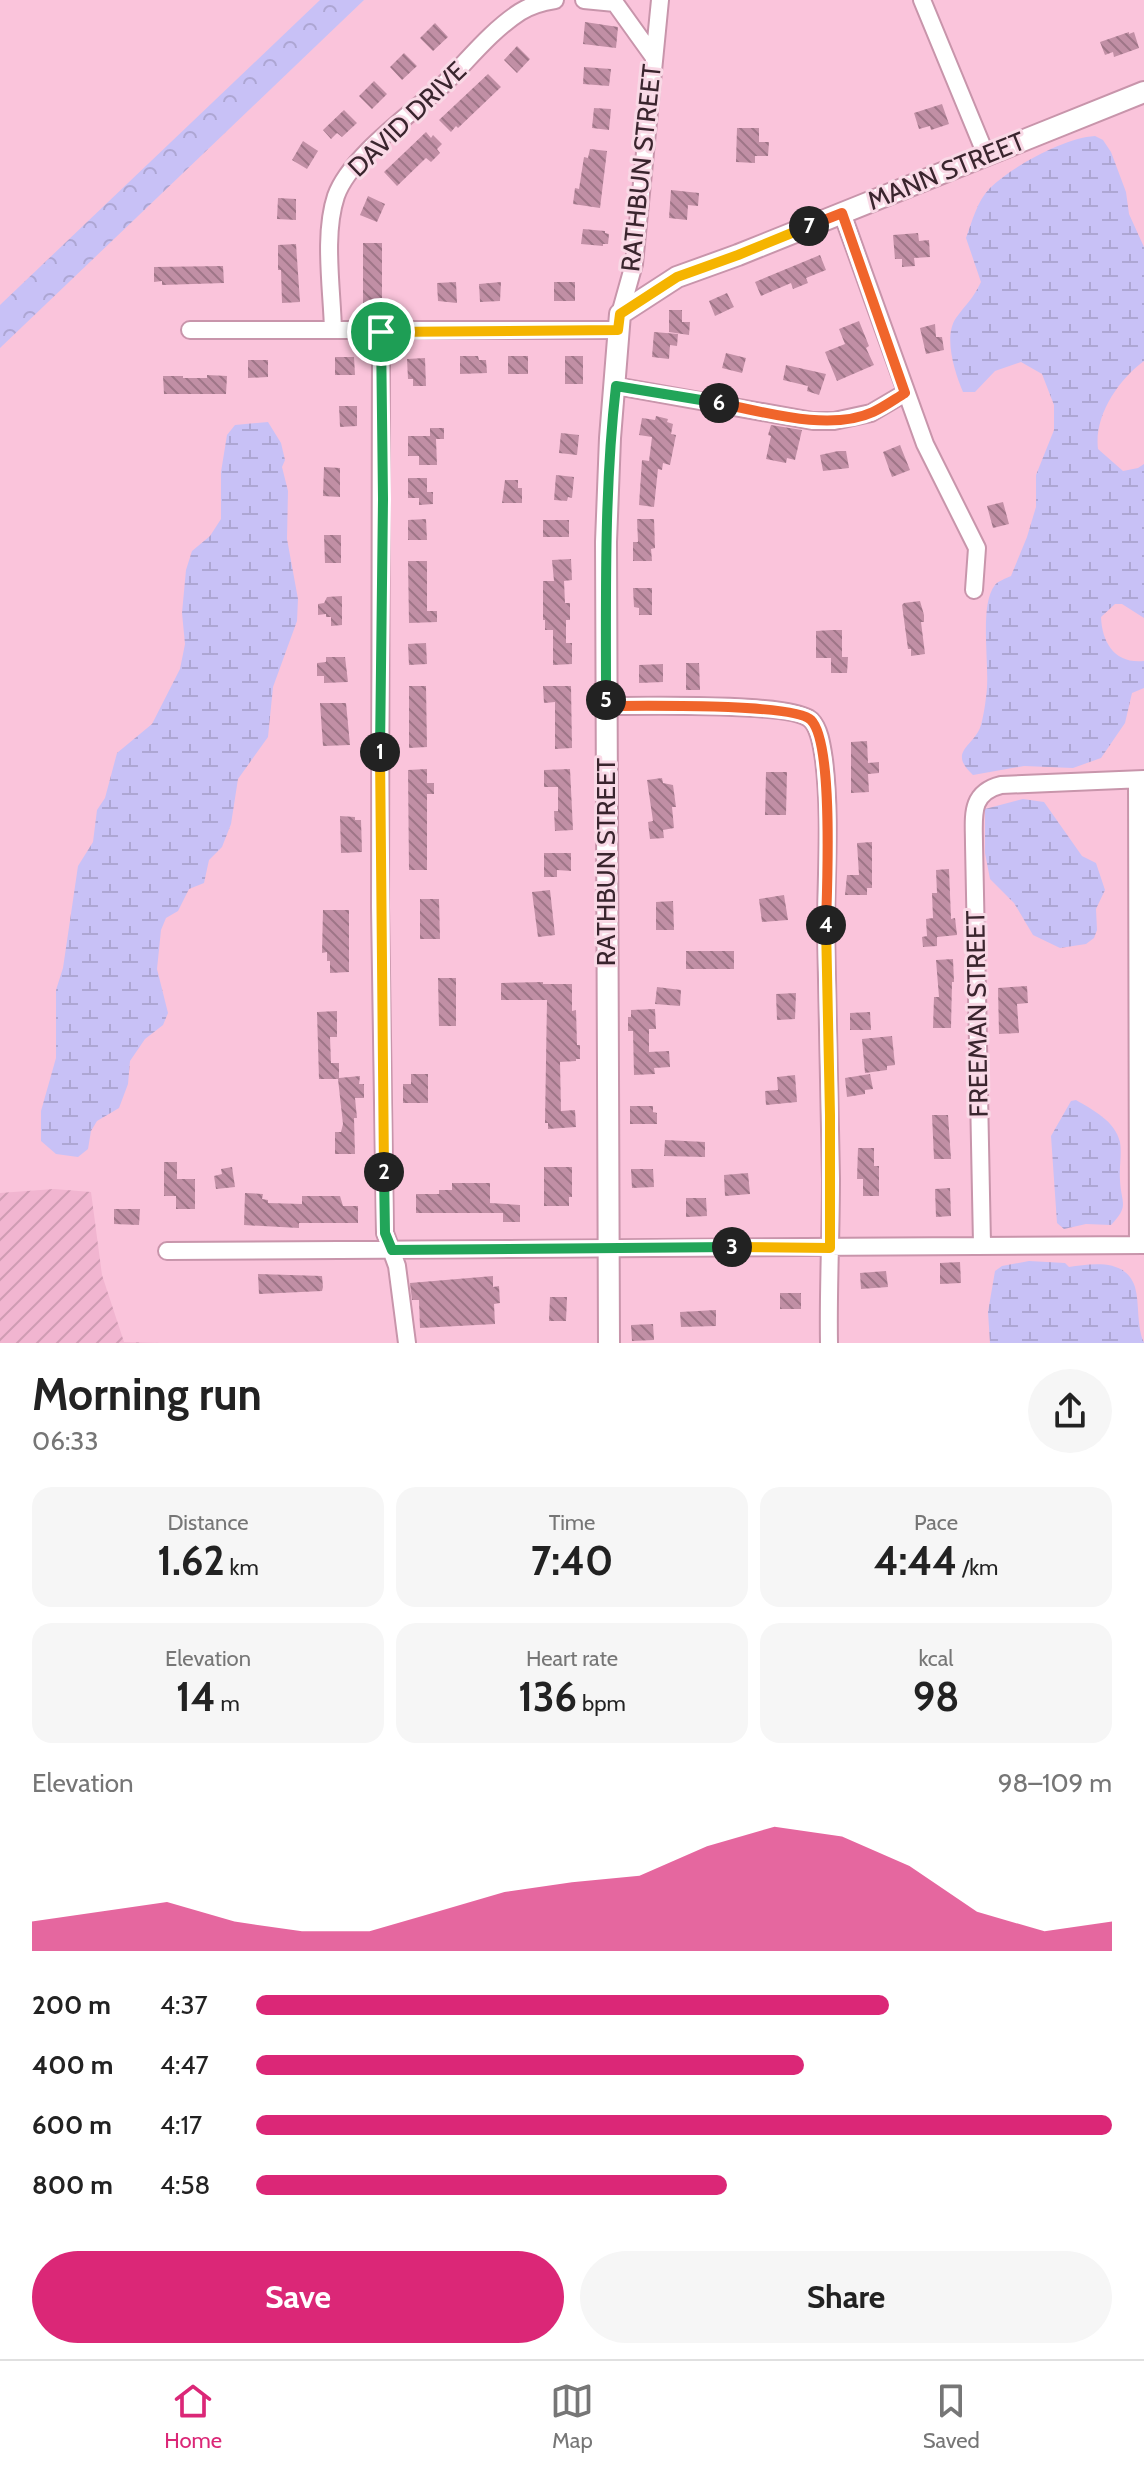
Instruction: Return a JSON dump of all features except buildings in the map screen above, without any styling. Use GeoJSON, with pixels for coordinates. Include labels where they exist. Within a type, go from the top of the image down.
{"type":"FeatureCollection","features":[{"type":"Feature","properties":{"kind":"street","name":"DAVID DRIVE"},"geometry":{"type":"LineString","coordinates":[[333,330],[331,218],[341,184],[369,151],[519,12],[535,4],[555,0]]}},
{"type":"Feature","properties":{"kind":"street"},"geometry":{"type":"LineString","coordinates":[[584,0],[615,3],[653,56]]}},
{"type":"Feature","properties":{"kind":"street","name":"RATHBUN STREET"},"geometry":{"type":"LineString","coordinates":[[609,1343],[606,706],[610,438],[619,322],[634,264],[660,0]]}},
{"type":"Feature","properties":{"kind":"street"},"geometry":{"type":"LineString","coordinates":[[922,0],[986,155]]}},
{"type":"Feature","properties":{"kind":"street","name":"MANN STREET"},"geometry":{"type":"LineString","coordinates":[[619,322],[677,277],[1144,92]]}},
{"type":"Feature","properties":{"kind":"street"},"geometry":{"type":"LineString","coordinates":[[842,213],[925,444],[977,548],[974,590]]}},
{"type":"Feature","properties":{"kind":"street"},"geometry":{"type":"LineString","coordinates":[[190,330],[381,332],[619,322]]}},
{"type":"Feature","properties":{"kind":"street"},"geometry":{"type":"LineString","coordinates":[[381,332],[385,1233],[397,1266],[407,1343]]}},
{"type":"Feature","properties":{"kind":"street"},"geometry":{"type":"LineString","coordinates":[[616,386],[813,421],[834,421],[871,413],[905,393]]}},
{"type":"Feature","properties":{"kind":"street"},"geometry":{"type":"LineString","coordinates":[[606,706],[720,706],[790,712],[804,715],[818,731],[826,795],[829,1343]]}},
{"type":"Feature","properties":{"kind":"street"},"geometry":{"type":"LineString","coordinates":[[167,1251],[1141,1245],[1140,780]]}},
{"type":"Feature","properties":{"kind":"street","name":"FREEMAN STREET"},"geometry":{"type":"LineString","coordinates":[[982,1244],[974,812],[979,799],[988,789],[1009,784],[1140,780]]}},
{"type":"Feature","properties":{"kind":"shaded area"},"geometry":{"type":"Polygon","coordinates":[[[54,1189],[91,1192],[102,1275],[124,1342],[160,1343],[0,1343],[0,1193],[54,1189]]]}},
{"type":"Feature","properties":{"kind":"green space"},"geometry":{"type":"Polygon","coordinates":[[[320,0],[364,0],[0,348],[0,305],[320,0]]]}},
{"type":"Feature","properties":{"kind":"green space"},"geometry":{"type":"Polygon","coordinates":[[[1095,136],[1103,140],[1111,152],[1126,192],[1129,214],[1144,247],[1144,361],[1125,378],[1110,400],[1100,424],[1098,449],[1123,471],[1144,464],[1144,618],[1122,604],[1115,604],[1101,617],[1104,635],[1112,650],[1125,659],[1144,661],[1144,688],[1132,693],[1125,723],[1101,758],[1073,768],[1024,766],[973,775],[962,761],[962,755],[980,728],[984,708],[987,607],[995,585],[1011,576],[1027,537],[1036,507],[1036,475],[1054,430],[1054,405],[1042,374],[1021,362],[995,371],[975,392],[963,392],[954,365],[950,335],[956,318],[981,282],[966,238],[982,199],[1000,180],[1025,162],[1054,148],[1095,136]]]}},
{"type":"Feature","properties":{"kind":"green space"},"geometry":{"type":"Polygon","coordinates":[[[268,422],[281,443],[285,460],[282,467],[288,491],[287,539],[298,599],[297,621],[273,687],[268,737],[238,779],[231,824],[222,847],[209,860],[204,883],[189,889],[178,911],[166,918],[161,930],[157,969],[168,1013],[163,1025],[145,1039],[130,1061],[128,1084],[119,1108],[97,1121],[91,1131],[88,1149],[78,1157],[56,1154],[41,1141],[41,1111],[56,1058],[56,990],[63,968],[78,866],[93,842],[97,810],[105,798],[117,753],[152,724],[180,669],[185,644],[182,613],[186,570],[192,551],[210,536],[221,519],[221,472],[227,435],[235,425],[268,422]]]}},
{"type":"Feature","properties":{"kind":"green space"},"geometry":{"type":"Polygon","coordinates":[[[1023,799],[1044,802],[1082,856],[1096,863],[1105,890],[1096,909],[1097,930],[1094,938],[1086,944],[1060,948],[1033,935],[1014,903],[990,879],[985,853],[985,809],[1023,799]]]}},
{"type":"Feature","properties":{"kind":"green space"},"geometry":{"type":"Polygon","coordinates":[[[1076,1100],[1108,1122],[1120,1142],[1123,1204],[1121,1213],[1111,1225],[1086,1224],[1064,1229],[1057,1223],[1051,1136],[1071,1101],[1076,1100]]]}},
{"type":"Feature","properties":{"kind":"green space"},"geometry":{"type":"Polygon","coordinates":[[[1029,1261],[1065,1263],[1069,1267],[1107,1265],[1124,1271],[1135,1287],[1144,1343],[990,1343],[988,1312],[995,1271],[1002,1266],[1029,1261]]]}},
{"type":"Feature","properties":{"kind":"route"},"geometry":{"type":"LineString","coordinates":[[842,213],[905,393],[871,413],[834,421],[813,421],[616,386],[610,438],[606,542],[606,706],[720,706],[790,712],[804,715],[818,731],[826,795],[830,1248],[392,1250],[385,1233],[381,1008],[381,332],[618,330],[620,314],[677,277],[842,213]]}}]}
